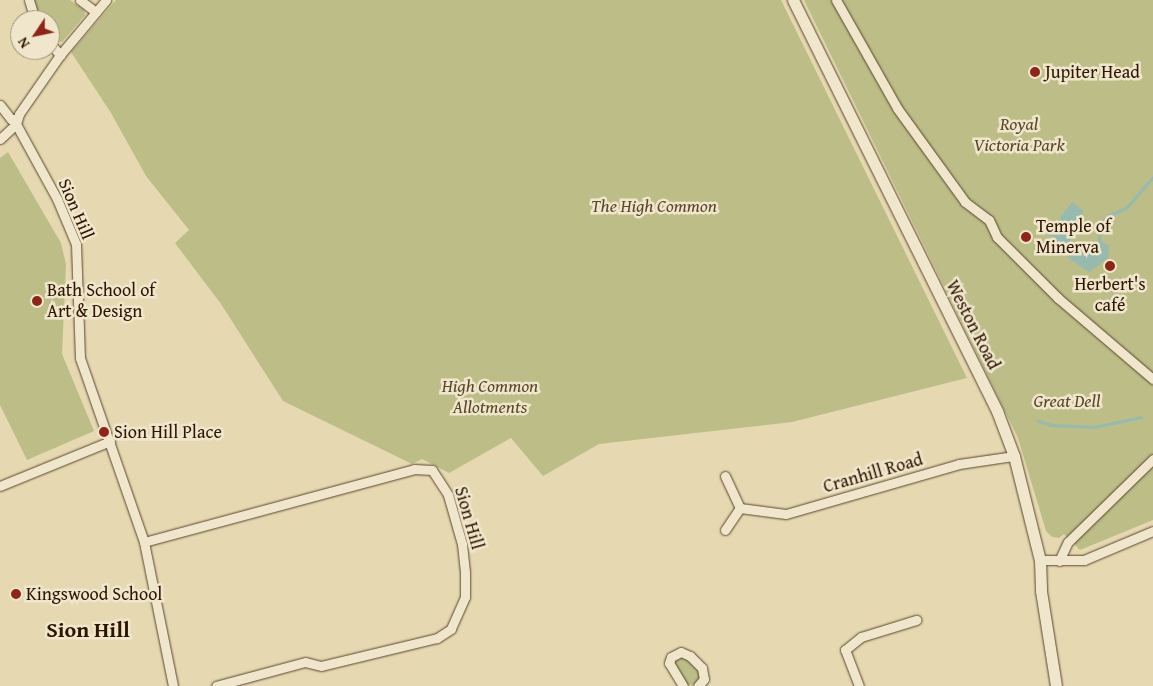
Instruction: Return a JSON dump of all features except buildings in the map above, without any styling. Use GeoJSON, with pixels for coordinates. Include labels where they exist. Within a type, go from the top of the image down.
{"type":"FeatureCollection","features":[{"type":"Feature","properties":{"kind":"street"},"geometry":{"type":"LineString","coordinates":[[80,0],[96,12]]}},
{"type":"Feature","properties":{"kind":"street"},"geometry":{"type":"LineString","coordinates":[[60,55],[106,0]]}},
{"type":"Feature","properties":{"kind":"street","name":"Weston Road"},"geometry":{"type":"LineString","coordinates":[[793,0],[997,411],[1014,456],[1040,560],[1041,591],[1056,686]]}},
{"type":"Feature","properties":{"kind":"street"},"geometry":{"type":"LineString","coordinates":[[836,0],[897,108],[965,202],[989,220],[997,237],[1058,298],[1153,379]]}},
{"type":"Feature","properties":{"kind":"street"},"geometry":{"type":"LineString","coordinates":[[0,139],[16,122],[57,60]]}},
{"type":"Feature","properties":{"kind":"street","name":"Sion Hill"},"geometry":{"type":"LineString","coordinates":[[0,105],[11,120],[16,122],[58,200],[76,244],[80,358],[144,542],[172,686]]}},
{"type":"Feature","properties":{"kind":"street"},"geometry":{"type":"LineString","coordinates":[[0,486],[110,441]]}},
{"type":"Feature","properties":{"kind":"street","name":"Cranhill Road"},"geometry":{"type":"LineString","coordinates":[[740,508],[786,514],[958,464],[1014,456]]}},
{"type":"Feature","properties":{"kind":"street"},"geometry":{"type":"LineString","coordinates":[[1059,561],[1068,542],[1153,458]]}},
{"type":"Feature","properties":{"kind":"street","name":"Sion Hill"},"geometry":{"type":"LineString","coordinates":[[144,542],[414,469],[432,469],[445,489],[465,562],[464,597],[451,629],[437,638],[321,666],[305,662],[216,686]]}},
{"type":"Feature","properties":{"kind":"street"},"geometry":{"type":"LineString","coordinates":[[725,476],[740,508],[725,530]]}},
{"type":"Feature","properties":{"kind":"street"},"geometry":{"type":"LineString","coordinates":[[1040,560],[1084,560],[1153,531]]}},
{"type":"Feature","properties":{"kind":"street"},"geometry":{"type":"LineString","coordinates":[[834,650],[845,650],[861,637],[916,620]]}},
{"type":"Feature","properties":{"kind":"street"},"geometry":{"type":"LineString","coordinates":[[845,650],[859,686]]}},
{"type":"Feature","properties":{"kind":"street"},"geometry":{"type":"LineString","coordinates":[[683,686],[669,663],[672,657],[681,652],[690,656],[702,668],[704,679],[699,686]]}},
{"type":"Feature","properties":{"kind":"green space"},"geometry":{"type":"Polygon","coordinates":[[[34,0],[70,0],[84,10],[85,15],[62,42],[60,42],[60,10],[36,10],[34,0]]]}},
{"type":"Feature","properties":{"kind":"green space","name":"The High Common"},"geometry":{"type":"Polygon","coordinates":[[[116,0],[781,0],[967,378],[792,422],[599,444],[543,476],[511,438],[449,473],[422,459],[412,464],[283,401],[221,304],[175,243],[189,230],[146,176],[111,113],[71,52],[116,0]]]}},
{"type":"Feature","properties":{"kind":"green space","name":"Royal Victoria Park"},"geometry":{"type":"Polygon","coordinates":[[[804,0],[1153,0],[1153,520],[1080,550],[1064,534],[1059,538],[1052,537],[1046,531],[1018,438],[804,0]]]}},
{"type":"Feature","properties":{"kind":"green space","name":"Bath School of Art & Design"},"geometry":{"type":"Polygon","coordinates":[[[8,152],[61,243],[66,264],[62,354],[94,431],[27,460],[0,405],[0,158],[8,152]]]}},
{"type":"Feature","properties":{"kind":"green space"},"geometry":{"type":"Polygon","coordinates":[[[681,655],[689,658],[702,675],[694,685],[687,685],[673,667],[674,659],[681,655]]]}},
{"type":"Feature","properties":{"kind":"water"},"geometry":{"type":"Polygon","coordinates":[[[1072,202],[1083,211],[1083,217],[1067,230],[1072,245],[1085,253],[1093,249],[1099,240],[1109,246],[1108,258],[1089,272],[1071,260],[1053,239],[1055,225],[1072,202]]]}},
{"type":"Feature","properties":{"kind":"waterway"},"geometry":{"type":"LineString","coordinates":[[1099,240],[1099,224],[1109,215],[1126,208],[1153,177]]}},
{"type":"Feature","properties":{"kind":"waterway"},"geometry":{"type":"LineString","coordinates":[[1044,232],[1052,234]]}},
{"type":"Feature","properties":{"kind":"waterway"},"geometry":{"type":"LineString","coordinates":[[1038,421],[1051,425],[1094,427],[1141,417]]}},
{"type":"Feature","properties":{"kind":"place","name":"Jupiter Head"},"geometry":{"type":"Point","coordinates":[1035,72]}},
{"type":"Feature","properties":{"kind":"place","name":"Temple of Minerva"},"geometry":{"type":"Point","coordinates":[1026,237]}},
{"type":"Feature","properties":{"kind":"place","name":"Herbert's café"},"geometry":{"type":"Point","coordinates":[1110,266]}},
{"type":"Feature","properties":{"kind":"place","name":"Bath School of Art & Design"},"geometry":{"type":"Point","coordinates":[37,301]}},
{"type":"Feature","properties":{"kind":"place","name":"Sion Hill Place"},"geometry":{"type":"Point","coordinates":[104,432]}},
{"type":"Feature","properties":{"kind":"place","name":"Kingswood School"},"geometry":{"type":"Point","coordinates":[16,594]}},
{"type":"Feature","properties":{"kind":"district","name":"Sion Hill"},"geometry":{"type":"Point","coordinates":[88,630]}},
{"type":"Feature","properties":{"kind":"park label","name":"High Common Allotments"},"geometry":{"type":"Point","coordinates":[490,397]}},
{"type":"Feature","properties":{"kind":"park label","name":"Great Dell"},"geometry":{"type":"Point","coordinates":[1067,401]}}]}
